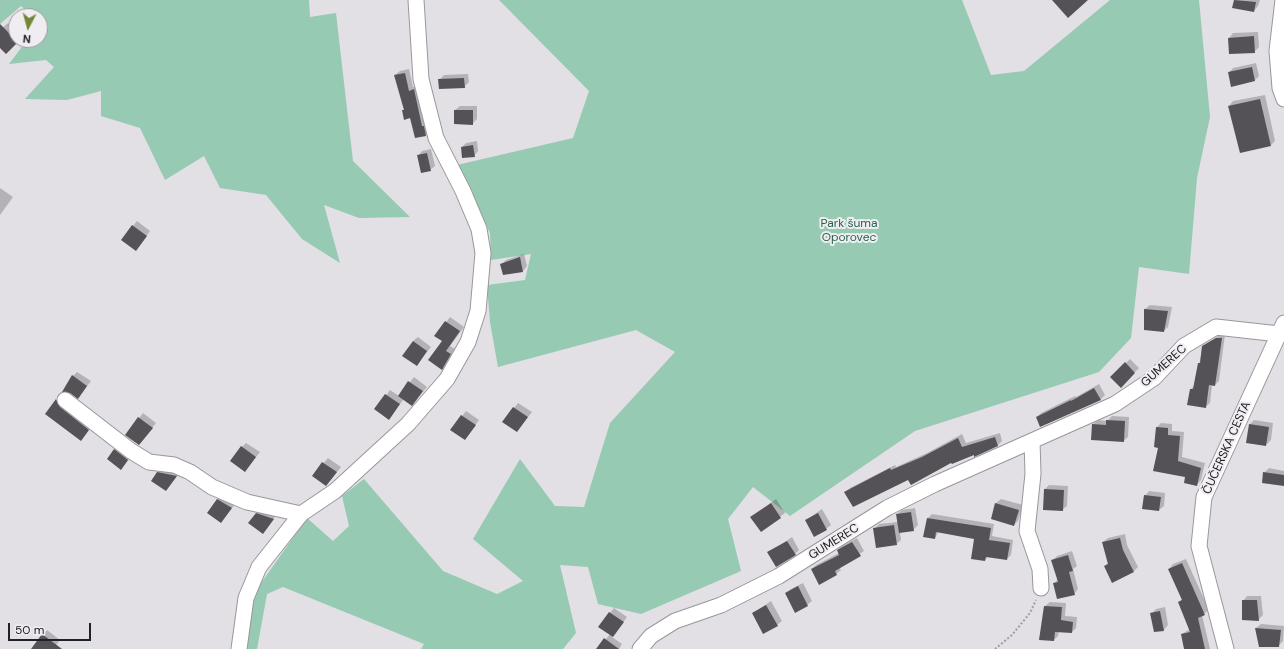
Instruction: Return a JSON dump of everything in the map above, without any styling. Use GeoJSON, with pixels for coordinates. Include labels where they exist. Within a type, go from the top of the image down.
{"type":"FeatureCollection","features":[{"type":"Feature","properties":{"kind":"street"},"geometry":{"type":"LineString","coordinates":[[239,649],[246,598],[259,567],[301,514],[335,491],[408,424],[447,379],[468,342],[478,311],[482,253],[479,229],[463,191],[436,138],[421,79],[416,0]]}},
{"type":"Feature","properties":{"kind":"street"},"geometry":{"type":"LineString","coordinates":[[1283,0],[1277,51],[1280,88],[1284,99]]}},
{"type":"Feature","properties":{"kind":"street","name":"GUMEREC"},"geometry":{"type":"LineString","coordinates":[[640,649],[651,636],[675,621],[721,605],[778,576],[887,508],[935,484],[1115,404],[1154,378],[1184,346],[1216,327],[1282,328]]}},
{"type":"Feature","properties":{"kind":"street","name":"ČUČERSKA CESTA"},"geometry":{"type":"LineString","coordinates":[[1226,649],[1222,626],[1203,565],[1199,546],[1204,497],[1282,328]]}},
{"type":"Feature","properties":{"kind":"street"},"geometry":{"type":"LineString","coordinates":[[65,400],[130,451],[149,462],[174,465],[190,472],[212,487],[247,502],[301,514]]}},
{"type":"Feature","properties":{"kind":"street"},"geometry":{"type":"LineString","coordinates":[[1032,441],[1033,474],[1027,531],[1040,569],[1041,588]]}},
{"type":"Feature","properties":{"kind":"path"},"geometry":{"type":"LineString","coordinates":[[995,649],[1012,635],[1030,613],[1041,588]]}},
{"type":"Feature","properties":{"kind":"green space"},"geometry":{"type":"Polygon","coordinates":[[[0,0],[309,0],[310,17],[336,13],[353,161],[410,217],[359,218],[324,205],[340,263],[302,239],[266,195],[220,188],[204,156],[165,180],[140,128],[101,116],[101,91],[67,100],[25,99],[54,67],[46,60],[9,64],[21,48],[48,48],[48,8],[23,8],[21,6],[19,8],[8,8],[8,17],[0,24],[0,0]]]}},
{"type":"Feature","properties":{"kind":"green space","name":"Park šuma Oporovec"},"geometry":{"type":"Polygon","coordinates":[[[499,0],[962,0],[991,75],[1024,71],[1110,0],[1199,0],[1210,117],[1197,178],[1189,274],[1139,267],[1131,338],[1099,372],[915,431],[790,516],[753,487],[728,519],[741,571],[641,614],[598,604],[588,567],[560,565],[576,633],[563,649],[421,649],[424,644],[283,587],[267,594],[257,649],[246,649],[254,593],[307,518],[333,541],[349,526],[342,496],[364,479],[443,571],[497,594],[523,581],[473,539],[520,459],[555,506],[584,507],[610,423],[675,352],[636,330],[498,367],[490,322],[487,285],[525,280],[531,254],[491,260],[490,233],[457,165],[573,138],[589,91],[499,0]]]}},
{"type":"Feature","properties":{"kind":"building"},"geometry":{"type":"Polygon","coordinates":[[[1052,0],[1088,0],[1068,18],[1052,0]]]}},
{"type":"Feature","properties":{"kind":"building"},"geometry":{"type":"Polygon","coordinates":[[[1234,0],[1256,2],[1254,12],[1232,8],[1234,0]]]}},
{"type":"Feature","properties":{"kind":"building"},"geometry":{"type":"Polygon","coordinates":[[[0,24],[8,32],[8,48],[12,48],[6,54],[0,48],[0,24]]]}},
{"type":"Feature","properties":{"kind":"building"},"geometry":{"type":"Polygon","coordinates":[[[1254,36],[1255,53],[1229,54],[1228,38],[1254,36]]]}},
{"type":"Feature","properties":{"kind":"building"},"geometry":{"type":"Polygon","coordinates":[[[1252,67],[1255,81],[1231,87],[1228,72],[1252,67]]]}},
{"type":"Feature","properties":{"kind":"building"},"geometry":{"type":"Polygon","coordinates":[[[405,73],[409,91],[414,89],[422,126],[424,126],[426,136],[415,138],[410,118],[404,120],[402,110],[404,110],[394,75],[405,73]]]}},
{"type":"Feature","properties":{"kind":"building"},"geometry":{"type":"Polygon","coordinates":[[[464,78],[465,88],[439,89],[438,79],[464,78]]]}},
{"type":"Feature","properties":{"kind":"building"},"geometry":{"type":"Polygon","coordinates":[[[1260,99],[1271,146],[1240,153],[1228,106],[1260,99]]]}},
{"type":"Feature","properties":{"kind":"building"},"geometry":{"type":"Polygon","coordinates":[[[454,110],[473,110],[473,125],[454,124],[454,110]]]}},
{"type":"Feature","properties":{"kind":"building"},"geometry":{"type":"Polygon","coordinates":[[[473,145],[475,157],[462,158],[461,147],[473,145]]]}},
{"type":"Feature","properties":{"kind":"building"},"geometry":{"type":"Polygon","coordinates":[[[427,153],[431,171],[421,173],[417,155],[427,153]]]}},
{"type":"Feature","properties":{"kind":"building"},"geometry":{"type":"Polygon","coordinates":[[[132,225],[147,236],[136,251],[121,240],[132,225]]]}},
{"type":"Feature","properties":{"kind":"building"},"geometry":{"type":"Polygon","coordinates":[[[520,257],[523,272],[503,275],[500,264],[520,257]]]}},
{"type":"Feature","properties":{"kind":"building"},"geometry":{"type":"Polygon","coordinates":[[[1144,309],[1168,311],[1164,332],[1144,330],[1144,309]]]}},
{"type":"Feature","properties":{"kind":"building"},"geometry":{"type":"Polygon","coordinates":[[[445,321],[460,331],[446,351],[451,354],[442,370],[428,360],[442,341],[434,336],[445,321]]]}},
{"type":"Feature","properties":{"kind":"building"},"geometry":{"type":"Polygon","coordinates":[[[1216,338],[1222,338],[1215,386],[1209,385],[1206,408],[1187,405],[1190,389],[1193,389],[1198,363],[1200,363],[1202,346],[1216,338]]]}},
{"type":"Feature","properties":{"kind":"building"},"geometry":{"type":"Polygon","coordinates":[[[413,341],[427,351],[417,366],[402,356],[413,341]]]}},
{"type":"Feature","properties":{"kind":"building"},"geometry":{"type":"Polygon","coordinates":[[[1125,362],[1135,373],[1121,388],[1110,377],[1125,362]]]}},
{"type":"Feature","properties":{"kind":"building"},"geometry":{"type":"Polygon","coordinates":[[[72,375],[87,386],[78,399],[70,393],[62,392],[72,375]]]}},
{"type":"Feature","properties":{"kind":"building"},"geometry":{"type":"Polygon","coordinates":[[[408,381],[423,391],[412,406],[398,396],[408,381]]]}},
{"type":"Feature","properties":{"kind":"building"},"geometry":{"type":"Polygon","coordinates":[[[1094,388],[1101,400],[1040,427],[1036,417],[1071,401],[1094,388]]]}},
{"type":"Feature","properties":{"kind":"building"},"geometry":{"type":"Polygon","coordinates":[[[385,394],[400,404],[389,420],[374,409],[385,394]]]}},
{"type":"Feature","properties":{"kind":"building"},"geometry":{"type":"Polygon","coordinates":[[[56,399],[60,407],[89,430],[81,441],[45,414],[56,399]]]}},
{"type":"Feature","properties":{"kind":"building"},"geometry":{"type":"Polygon","coordinates":[[[513,407],[528,417],[517,432],[502,422],[513,407]]]}},
{"type":"Feature","properties":{"kind":"building"},"geometry":{"type":"Polygon","coordinates":[[[461,415],[476,425],[465,440],[450,430],[461,415]]]}},
{"type":"Feature","properties":{"kind":"building"},"geometry":{"type":"Polygon","coordinates":[[[138,417],[153,428],[139,445],[125,435],[138,417]]]}},
{"type":"Feature","properties":{"kind":"building"},"geometry":{"type":"Polygon","coordinates":[[[1106,420],[1125,421],[1124,442],[1091,440],[1092,424],[1106,425],[1106,420]]]}},
{"type":"Feature","properties":{"kind":"building"},"geometry":{"type":"Polygon","coordinates":[[[1249,424],[1269,427],[1266,446],[1246,443],[1249,424]]]}},
{"type":"Feature","properties":{"kind":"building"},"geometry":{"type":"Polygon","coordinates":[[[1156,427],[1168,428],[1168,435],[1180,436],[1178,461],[1201,468],[1197,486],[1184,483],[1185,477],[1153,471],[1158,448],[1154,447],[1156,427]]]}},
{"type":"Feature","properties":{"kind":"building"},"geometry":{"type":"Polygon","coordinates":[[[995,437],[998,446],[974,457],[974,455],[952,464],[951,463],[911,485],[908,480],[853,507],[844,492],[890,468],[891,470],[922,457],[958,438],[962,447],[995,437]]]}},
{"type":"Feature","properties":{"kind":"building"},"geometry":{"type":"Polygon","coordinates":[[[241,446],[256,457],[245,472],[230,461],[241,446]]]}},
{"type":"Feature","properties":{"kind":"building"},"geometry":{"type":"Polygon","coordinates":[[[114,449],[128,460],[121,470],[107,459],[114,449]]]}},
{"type":"Feature","properties":{"kind":"building"},"geometry":{"type":"Polygon","coordinates":[[[322,462],[337,472],[326,486],[312,476],[322,462]]]}},
{"type":"Feature","properties":{"kind":"building"},"geometry":{"type":"Polygon","coordinates":[[[157,472],[177,476],[166,491],[151,481],[157,472]]]}},
{"type":"Feature","properties":{"kind":"building"},"geometry":{"type":"Polygon","coordinates":[[[1263,472],[1284,475],[1284,486],[1262,483],[1263,472]]]}},
{"type":"Feature","properties":{"kind":"building"},"geometry":{"type":"Polygon","coordinates":[[[1044,489],[1064,490],[1063,511],[1043,510],[1044,489]]]}},
{"type":"Feature","properties":{"kind":"building"},"geometry":{"type":"Polygon","coordinates":[[[1144,495],[1161,497],[1159,511],[1142,509],[1144,495]]]}},
{"type":"Feature","properties":{"kind":"building"},"geometry":{"type":"Polygon","coordinates":[[[217,499],[232,508],[221,523],[207,513],[217,499]]]}},
{"type":"Feature","properties":{"kind":"building"},"geometry":{"type":"Polygon","coordinates":[[[771,503],[781,518],[761,532],[750,517],[771,503]]]}},
{"type":"Feature","properties":{"kind":"building"},"geometry":{"type":"Polygon","coordinates":[[[995,503],[1019,510],[1014,526],[991,519],[995,503]]]}},
{"type":"Feature","properties":{"kind":"building"},"geometry":{"type":"Polygon","coordinates":[[[911,512],[914,531],[899,533],[896,514],[911,512]]]}},
{"type":"Feature","properties":{"kind":"building"},"geometry":{"type":"Polygon","coordinates":[[[256,513],[274,519],[263,534],[248,523],[256,513]]]}},
{"type":"Feature","properties":{"kind":"building"},"geometry":{"type":"Polygon","coordinates":[[[818,513],[827,530],[814,537],[805,520],[818,513]]]}},
{"type":"Feature","properties":{"kind":"building"},"geometry":{"type":"Polygon","coordinates":[[[927,518],[991,528],[989,540],[1010,543],[1007,560],[986,557],[985,561],[971,559],[974,539],[936,532],[935,539],[923,537],[927,518]]]}},
{"type":"Feature","properties":{"kind":"building"},"geometry":{"type":"Polygon","coordinates":[[[894,525],[897,545],[876,548],[873,528],[894,525]]]}},
{"type":"Feature","properties":{"kind":"building"},"geometry":{"type":"Polygon","coordinates":[[[1120,538],[1123,550],[1134,572],[1112,583],[1104,566],[1108,564],[1102,542],[1120,538]]]}},
{"type":"Feature","properties":{"kind":"building"},"geometry":{"type":"Polygon","coordinates":[[[787,541],[796,555],[776,567],[767,552],[787,541]]]}},
{"type":"Feature","properties":{"kind":"building"},"geometry":{"type":"Polygon","coordinates":[[[852,542],[861,556],[835,571],[837,575],[819,585],[811,569],[839,555],[837,550],[852,542]]]}},
{"type":"Feature","properties":{"kind":"building"},"geometry":{"type":"Polygon","coordinates":[[[1068,555],[1073,571],[1069,572],[1075,595],[1057,599],[1053,583],[1058,582],[1051,560],[1068,555]]]}},
{"type":"Feature","properties":{"kind":"building"},"geometry":{"type":"Polygon","coordinates":[[[1182,563],[1205,615],[1198,618],[1205,649],[1184,649],[1181,634],[1190,632],[1178,602],[1182,600],[1168,569],[1182,563]]]}},
{"type":"Feature","properties":{"kind":"building"},"geometry":{"type":"Polygon","coordinates":[[[798,586],[808,606],[795,613],[785,593],[798,586]]]}},
{"type":"Feature","properties":{"kind":"building"},"geometry":{"type":"Polygon","coordinates":[[[1242,600],[1257,600],[1259,621],[1242,620],[1242,600]]]}},
{"type":"Feature","properties":{"kind":"building"},"geometry":{"type":"Polygon","coordinates":[[[766,605],[778,626],[763,634],[752,613],[766,605]]]}},
{"type":"Feature","properties":{"kind":"building"},"geometry":{"type":"Polygon","coordinates":[[[1044,606],[1062,607],[1061,620],[1073,622],[1072,633],[1055,632],[1054,641],[1039,640],[1044,606]]]}},
{"type":"Feature","properties":{"kind":"building"},"geometry":{"type":"Polygon","coordinates":[[[1160,611],[1164,631],[1154,632],[1150,613],[1160,611]]]}},
{"type":"Feature","properties":{"kind":"building"},"geometry":{"type":"Polygon","coordinates":[[[609,612],[624,622],[613,637],[598,627],[609,612]]]}},
{"type":"Feature","properties":{"kind":"building"},"geometry":{"type":"Polygon","coordinates":[[[1255,628],[1281,630],[1279,647],[1259,647],[1255,628]]]}},
{"type":"Feature","properties":{"kind":"building"},"geometry":{"type":"Polygon","coordinates":[[[42,634],[62,649],[31,649],[42,634]]]}},
{"type":"Feature","properties":{"kind":"building"},"geometry":{"type":"Polygon","coordinates":[[[604,638],[619,649],[596,649],[604,638]]]}}]}
